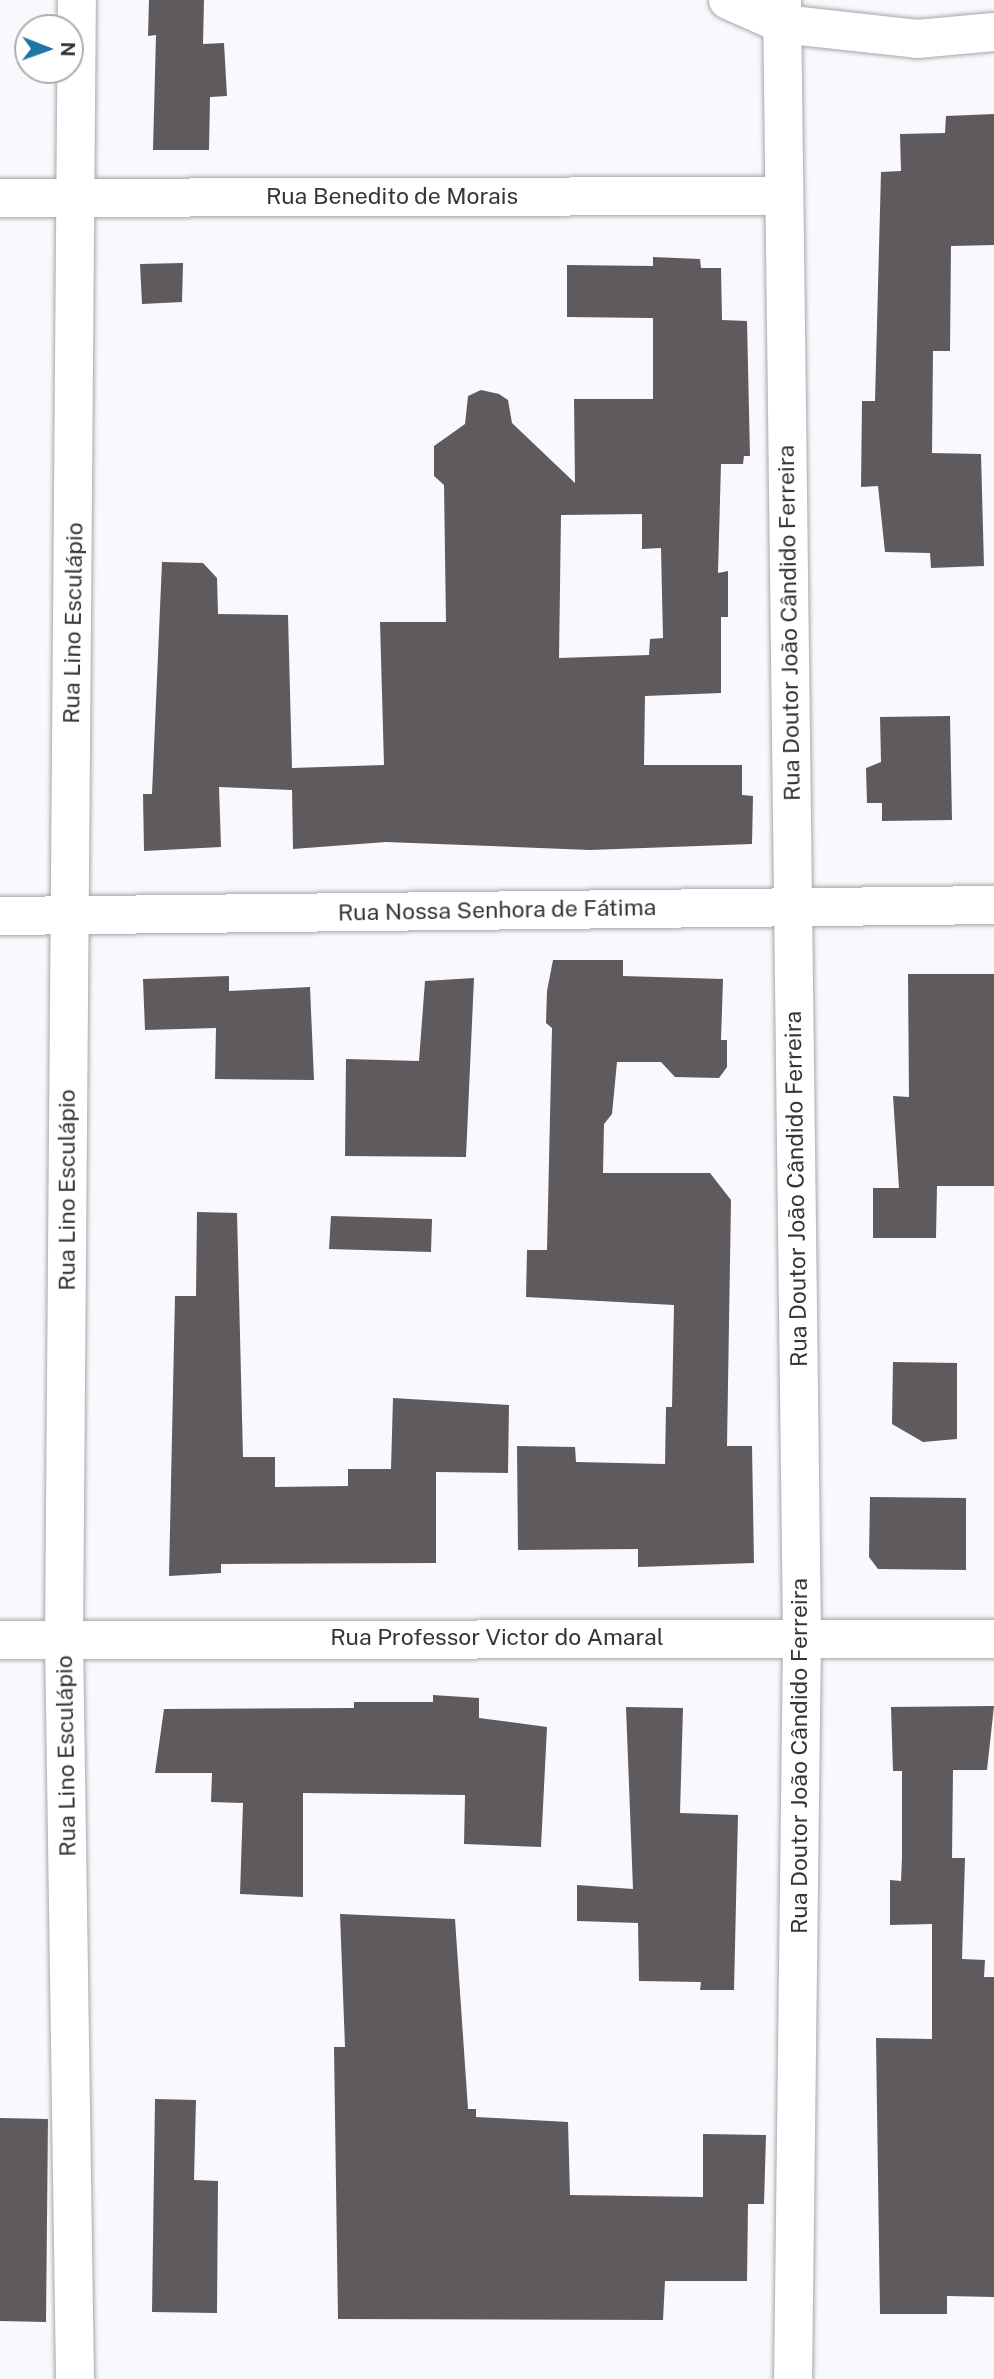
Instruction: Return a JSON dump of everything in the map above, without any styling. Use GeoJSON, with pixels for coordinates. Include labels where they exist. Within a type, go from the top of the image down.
{"type":"FeatureCollection","features":[{"type":"Feature","properties":{"kind":"street","name":"Rua Lino Esculápio"},"geometry":{"type":"LineString","coordinates":[[75,2379],[64,1638],[69,915],[79,197],[77,0]]}},
{"type":"Feature","properties":{"kind":"street"},"geometry":{"type":"LineString","coordinates":[[728,0],[917,39],[994,32]]}},
{"type":"Feature","properties":{"kind":"street","name":"Rua Doutor João Cândido Ferreira"},"geometry":{"type":"LineString","coordinates":[[782,12],[802,1636],[793,2379]]}},
{"type":"Feature","properties":{"kind":"street","name":"Rua Benedito de Morais"},"geometry":{"type":"LineString","coordinates":[[0,198],[784,196]]}},
{"type":"Feature","properties":{"kind":"street","name":"Rua Nossa Senhora de Fátima"},"geometry":{"type":"LineString","coordinates":[[0,916],[994,905]]}},
{"type":"Feature","properties":{"kind":"street","name":"Rua Professor Victor do Amaral"},"geometry":{"type":"LineString","coordinates":[[0,1640],[802,1636],[994,1639]]}},
{"type":"Feature","properties":{"kind":"building"},"geometry":{"type":"Polygon","coordinates":[[[149,0],[204,0],[203,44],[224,43],[227,96],[210,97],[209,150],[153,150],[156,35],[148,36],[149,0]]]}},
{"type":"Feature","properties":{"kind":"building"},"geometry":{"type":"Polygon","coordinates":[[[994,114],[994,245],[951,246],[950,351],[933,351],[932,453],[981,454],[984,566],[931,568],[930,553],[885,552],[878,486],[861,487],[862,401],[875,401],[881,172],[901,171],[900,134],[945,133],[946,116],[994,114]]]}},
{"type":"Feature","properties":{"kind":"building"},"geometry":{"type":"Polygon","coordinates":[[[653,257],[700,259],[701,268],[721,268],[722,320],[747,321],[750,456],[744,456],[743,464],[721,464],[718,573],[728,571],[728,617],[721,617],[721,693],[645,696],[644,765],[742,765],[742,795],[753,796],[752,844],[590,850],[386,842],[293,849],[292,790],[219,787],[221,847],[144,851],[143,794],[152,794],[162,562],[203,563],[217,578],[218,614],[288,615],[292,768],[384,765],[380,622],[446,622],[444,485],[434,476],[434,446],[465,424],[468,396],[481,390],[499,394],[508,400],[512,423],[575,483],[574,399],[653,399],[653,318],[567,317],[567,265],[653,266],[653,257]],[[642,514],[561,515],[559,658],[649,655],[650,639],[663,638],[661,548],[642,549],[642,514]]]}},
{"type":"Feature","properties":{"kind":"building"},"geometry":{"type":"Polygon","coordinates":[[[183,263],[182,302],[142,304],[140,264],[183,263]]]}},
{"type":"Feature","properties":{"kind":"building"},"geometry":{"type":"Polygon","coordinates":[[[950,716],[952,820],[882,821],[882,803],[867,803],[866,768],[881,762],[880,717],[950,716]]]}},
{"type":"Feature","properties":{"kind":"building"},"geometry":{"type":"Polygon","coordinates":[[[553,960],[623,960],[623,976],[723,979],[721,1040],[727,1040],[727,1067],[719,1078],[675,1077],[661,1062],[617,1062],[612,1114],[604,1124],[603,1173],[710,1173],[731,1200],[727,1446],[752,1446],[754,1563],[638,1567],[638,1549],[518,1550],[517,1446],[575,1447],[576,1462],[665,1464],[666,1407],[672,1407],[674,1305],[526,1297],[527,1250],[547,1250],[552,1028],[546,1023],[547,991],[553,960]]]}},
{"type":"Feature","properties":{"kind":"building"},"geometry":{"type":"Polygon","coordinates":[[[908,974],[994,974],[994,1186],[937,1186],[936,1238],[873,1238],[873,1188],[899,1188],[893,1096],[909,1097],[908,974]]]}},
{"type":"Feature","properties":{"kind":"building"},"geometry":{"type":"Polygon","coordinates":[[[229,976],[229,991],[310,987],[314,1080],[215,1079],[216,1028],[145,1030],[143,979],[229,976]]]}},
{"type":"Feature","properties":{"kind":"building"},"geometry":{"type":"Polygon","coordinates":[[[474,978],[466,1157],[345,1156],[346,1059],[419,1061],[425,981],[474,978]]]}},
{"type":"Feature","properties":{"kind":"building"},"geometry":{"type":"Polygon","coordinates":[[[197,1212],[237,1213],[243,1457],[275,1457],[275,1487],[348,1486],[348,1469],[391,1469],[393,1398],[509,1405],[508,1473],[436,1472],[436,1563],[221,1564],[221,1573],[169,1576],[175,1296],[196,1296],[197,1212]]]}},
{"type":"Feature","properties":{"kind":"building"},"geometry":{"type":"Polygon","coordinates":[[[331,1216],[432,1219],[431,1252],[329,1249],[331,1216]]]}},
{"type":"Feature","properties":{"kind":"building"},"geometry":{"type":"Polygon","coordinates":[[[893,1362],[957,1363],[957,1439],[923,1442],[892,1424],[893,1362]]]}},
{"type":"Feature","properties":{"kind":"building"},"geometry":{"type":"Polygon","coordinates":[[[870,1497],[966,1498],[966,1570],[878,1569],[869,1557],[870,1497]]]}},
{"type":"Feature","properties":{"kind":"building"},"geometry":{"type":"Polygon","coordinates":[[[433,1695],[479,1698],[479,1718],[547,1727],[541,1847],[464,1844],[465,1795],[303,1793],[303,1897],[240,1894],[243,1803],[211,1802],[212,1773],[155,1773],[164,1709],[354,1708],[354,1702],[433,1702],[433,1695]]]}},
{"type":"Feature","properties":{"kind":"building"},"geometry":{"type":"Polygon","coordinates":[[[994,1706],[987,1770],[953,1770],[952,1858],[965,1858],[962,1959],[985,1960],[984,1977],[994,1977],[994,2297],[947,2296],[947,2314],[880,2314],[876,2038],[932,2039],[932,1924],[890,1925],[890,1880],[901,1881],[902,1857],[902,1771],[893,1771],[891,1707],[994,1706]]]}},
{"type":"Feature","properties":{"kind":"building"},"geometry":{"type":"Polygon","coordinates":[[[626,1707],[683,1708],[680,1813],[738,1815],[734,1990],[700,1990],[701,1982],[639,1981],[638,1923],[577,1921],[577,1885],[633,1889],[626,1707]]]}},
{"type":"Feature","properties":{"kind":"building"},"geometry":{"type":"Polygon","coordinates":[[[340,1914],[455,1919],[468,2109],[476,2109],[476,2117],[568,2122],[570,2195],[703,2197],[703,2134],[766,2135],[764,2204],[748,2204],[747,2281],[665,2281],[663,2320],[338,2319],[334,2047],[345,2047],[340,1914]]]}},
{"type":"Feature","properties":{"kind":"building"},"geometry":{"type":"Polygon","coordinates":[[[155,2099],[196,2100],[194,2180],[218,2181],[217,2313],[152,2312],[155,2099]]]}},
{"type":"Feature","properties":{"kind":"building"},"geometry":{"type":"Polygon","coordinates":[[[0,2118],[48,2119],[46,2322],[0,2321],[0,2118]]]}}]}
